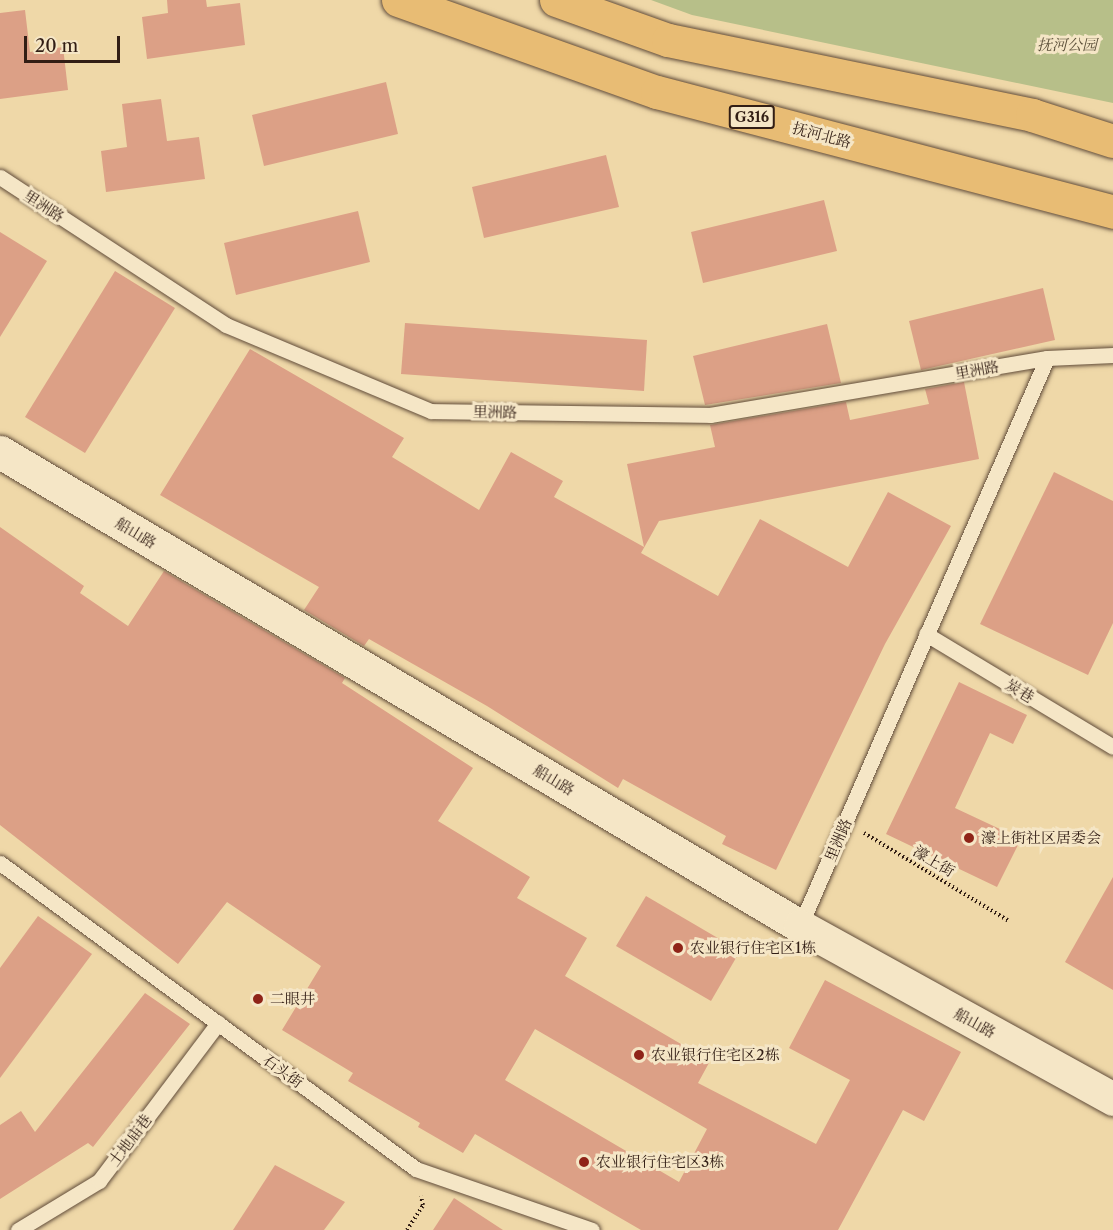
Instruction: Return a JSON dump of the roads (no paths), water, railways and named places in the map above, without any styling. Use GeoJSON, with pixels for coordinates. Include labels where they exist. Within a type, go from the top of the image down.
{"type":"FeatureCollection","features":[{"type":"Feature","properties":{"kind":"main road","name":"抚河北路"},"geometry":{"type":"LineString","coordinates":[[398,0],[657,92],[1113,212]]}},
{"type":"Feature","properties":{"kind":"main road"},"geometry":{"type":"LineString","coordinates":[[556,0],[668,40],[1032,115],[1113,141]]}},
{"type":"Feature","properties":{"kind":"street","name":"船山路"},"geometry":{"type":"LineString","coordinates":[[0,452],[800,926],[1113,1099]]}},
{"type":"Feature","properties":{"kind":"lane","name":"里洲路"},"geometry":{"type":"LineString","coordinates":[[0,177],[226,325],[431,411],[710,415],[1047,358],[1113,354]]}},
{"type":"Feature","properties":{"kind":"lane","name":"里洲路"},"geometry":{"type":"LineString","coordinates":[[800,926],[1047,358]]}},
{"type":"Feature","properties":{"kind":"lane","name":"炭巷"},"geometry":{"type":"LineString","coordinates":[[926,634],[1113,747]]}},
{"type":"Feature","properties":{"kind":"lane","name":"石头街"},"geometry":{"type":"LineString","coordinates":[[0,863],[416,1169],[592,1230]]}},
{"type":"Feature","properties":{"kind":"lane","name":"土地庙巷"},"geometry":{"type":"LineString","coordinates":[[18,1230],[99,1181],[218,1023]]}},
{"type":"Feature","properties":{"kind":"place","name":"濠上街社区居委会"},"geometry":{"type":"Point","coordinates":[969,838]}},
{"type":"Feature","properties":{"kind":"place","name":"农业银行住宅区1栋"},"geometry":{"type":"Point","coordinates":[678,948]}},
{"type":"Feature","properties":{"kind":"place","name":"二眼井"},"geometry":{"type":"Point","coordinates":[258,999]}},
{"type":"Feature","properties":{"kind":"place","name":"农业银行住宅区2栋"},"geometry":{"type":"Point","coordinates":[639,1055]}},
{"type":"Feature","properties":{"kind":"place","name":"农业银行住宅区3栋"},"geometry":{"type":"Point","coordinates":[584,1162]}},
{"type":"Feature","properties":{"kind":"park label","name":"抚河公园"},"geometry":{"type":"Point","coordinates":[1067,45]}}]}
